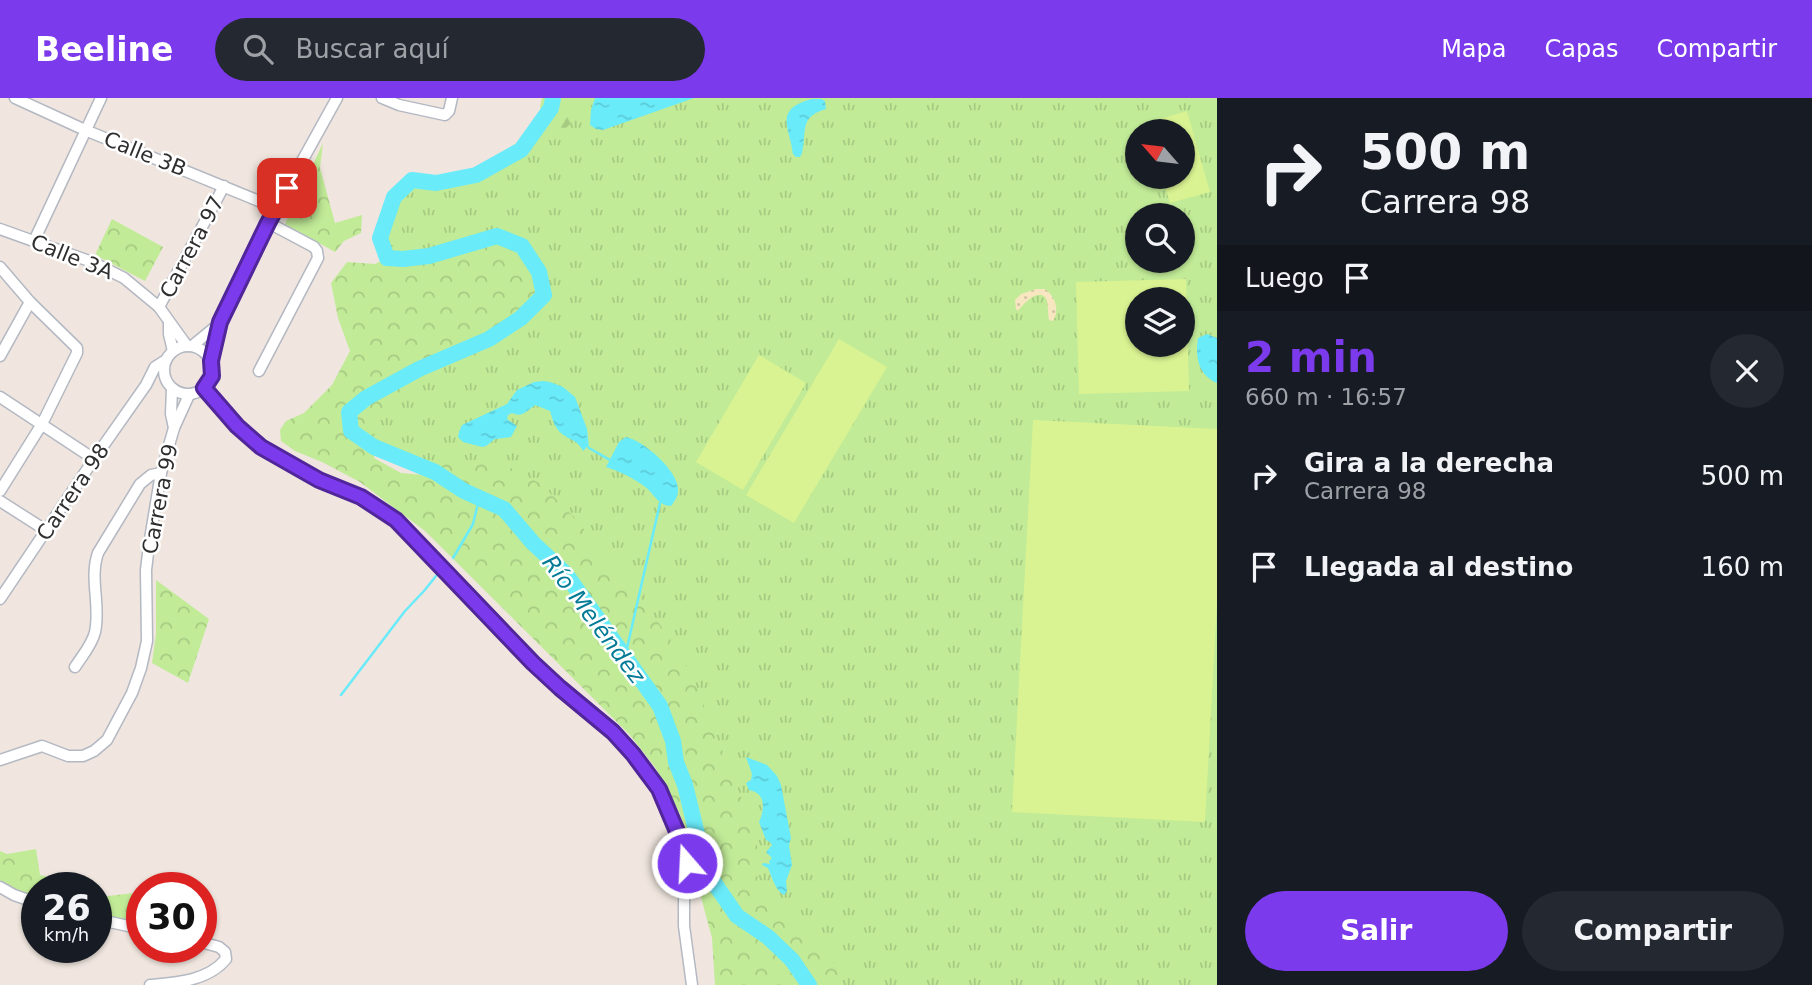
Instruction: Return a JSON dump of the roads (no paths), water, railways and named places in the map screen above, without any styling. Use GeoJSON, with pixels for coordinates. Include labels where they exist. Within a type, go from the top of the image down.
{"type":"FeatureCollection","features":[{"type":"Feature","properties":{"kind":"street","name":"Calle 3B"},"geometry":{"type":"LineString","coordinates":[[15,98],[85,130],[276,208]]}},
{"type":"Feature","properties":{"kind":"street"},"geometry":{"type":"LineString","coordinates":[[34,242],[101,98]]}},
{"type":"Feature","properties":{"kind":"street"},"geometry":{"type":"LineString","coordinates":[[220,322],[190,346],[173,351],[166,360],[166,380],[172,389],[180,394],[197,393],[212,376],[211,361],[220,322],[268,223],[337,98]]}},
{"type":"Feature","properties":{"kind":"street"},"geometry":{"type":"LineString","coordinates":[[382,98],[399,105],[445,115],[449,111],[452,98]]}},
{"type":"Feature","properties":{"kind":"street","name":"Carrera 97"},"geometry":{"type":"LineString","coordinates":[[159,307],[224,186]]}},
{"type":"Feature","properties":{"kind":"street"},"geometry":{"type":"LineString","coordinates":[[259,371],[318,258],[314,247],[268,223]]}},
{"type":"Feature","properties":{"kind":"street","name":"Calle 3A"},"geometry":{"type":"LineString","coordinates":[[0,229],[92,262],[124,278],[159,307],[169,323],[190,346]]}},
{"type":"Feature","properties":{"kind":"street"},"geometry":{"type":"LineString","coordinates":[[0,267],[30,302],[77,348],[42,424],[0,491]]}},
{"type":"Feature","properties":{"kind":"street"},"geometry":{"type":"LineString","coordinates":[[0,356],[30,302]]}},
{"type":"Feature","properties":{"kind":"street","name":"Calle 3A"},"geometry":{"type":"LineString","coordinates":[[169,323],[173,351]]}},
{"type":"Feature","properties":{"kind":"street"},"geometry":{"type":"LineString","coordinates":[[190,346],[204,352],[211,361]]}},
{"type":"Feature","properties":{"kind":"street","name":"Carrera 98"},"geometry":{"type":"LineString","coordinates":[[0,599],[146,385],[155,366],[166,360]]}},
{"type":"Feature","properties":{"kind":"street"},"geometry":{"type":"LineString","coordinates":[[146,385],[166,380]]}},
{"type":"Feature","properties":{"kind":"street"},"geometry":{"type":"LineString","coordinates":[[204,388],[237,426],[261,447],[319,480],[361,497],[396,520],[533,663],[613,732],[633,754],[659,789],[684,848],[687,863],[684,926],[692,985]]}},
{"type":"Feature","properties":{"kind":"street","name":"Carrera 99"},"geometry":{"type":"LineString","coordinates":[[172,389],[171,414],[174,428]]}},
{"type":"Feature","properties":{"kind":"street","name":"Carrera 99"},"geometry":{"type":"LineString","coordinates":[[0,760],[42,746],[68,755],[83,756],[94,751],[107,740],[132,693],[147,641],[146,570],[161,473],[174,428],[189,395]]}},
{"type":"Feature","properties":{"kind":"street"},"geometry":{"type":"LineString","coordinates":[[0,397],[94,459]]}},
{"type":"Feature","properties":{"kind":"street"},"geometry":{"type":"LineString","coordinates":[[75,667],[95,634],[97,611],[94,565],[98,553],[141,484],[151,475],[161,473]]}},
{"type":"Feature","properties":{"kind":"street"},"geometry":{"type":"LineString","coordinates":[[0,501],[47,531]]}},
{"type":"Feature","properties":{"kind":"street"},"geometry":{"type":"LineString","coordinates":[[0,887],[21,897]]}},
{"type":"Feature","properties":{"kind":"street"},"geometry":{"type":"LineString","coordinates":[[150,985],[195,979],[220,965],[226,959],[225,952],[217,947]]}},
{"type":"Feature","properties":{"kind":"water"},"geometry":{"type":"Polygon","coordinates":[[[595,98],[694,98],[603,130],[590,125],[595,98]]]}},
{"type":"Feature","properties":{"kind":"water"},"geometry":{"type":"Polygon","coordinates":[[[812,99],[825,101],[826,109],[817,112],[808,120],[802,153],[800,157],[796,157],[788,128],[788,114],[800,103],[812,99]]]}},
{"type":"Feature","properties":{"kind":"water"},"geometry":{"type":"Polygon","coordinates":[[[1207,334],[1217,338],[1217,383],[1206,375],[1199,365],[1198,338],[1207,334]]]}},
{"type":"Feature","properties":{"kind":"water"},"geometry":{"type":"Polygon","coordinates":[[[543,381],[563,387],[575,397],[587,429],[589,448],[583,451],[577,443],[559,431],[550,411],[535,405],[522,414],[508,415],[507,419],[517,426],[511,437],[495,439],[482,447],[463,442],[458,437],[462,425],[507,404],[517,390],[543,381]]]}},
{"type":"Feature","properties":{"kind":"water"},"geometry":{"type":"Polygon","coordinates":[[[626,437],[650,450],[673,475],[678,491],[671,506],[659,502],[635,480],[606,467],[619,442],[626,437]]]}},
{"type":"Feature","properties":{"kind":"water"},"geometry":{"type":"Polygon","coordinates":[[[746,757],[767,765],[781,785],[791,838],[789,845],[792,865],[784,895],[776,887],[768,868],[762,865],[770,864],[772,858],[766,852],[772,845],[766,840],[759,822],[763,802],[759,794],[749,790],[746,783],[751,780],[752,774],[746,757]]]}},
{"type":"Feature","properties":{"kind":"waterway","name":"Río Meléndez"},"geometry":{"type":"LineString","coordinates":[[553,98],[551,108],[521,150],[476,175],[436,183],[412,180],[394,197],[380,238],[387,258],[403,259],[429,256],[497,236],[522,246],[539,272],[544,295],[521,318],[489,339],[419,369],[366,398],[349,412],[351,431],[374,447],[435,472],[464,491],[504,509],[533,543],[565,573],[660,706],[673,741],[676,762],[685,785],[706,871],[737,916],[768,937],[792,960],[809,985]]}},
{"type":"Feature","properties":{"kind":"waterway"},"geometry":{"type":"LineString","coordinates":[[589,448],[610,460]]}},
{"type":"Feature","properties":{"kind":"waterway"},"geometry":{"type":"LineString","coordinates":[[453,558],[473,524],[479,499]]}},
{"type":"Feature","properties":{"kind":"waterway"},"geometry":{"type":"LineString","coordinates":[[625,657],[660,503]]}},
{"type":"Feature","properties":{"kind":"waterway"},"geometry":{"type":"LineString","coordinates":[[341,695],[405,611],[436,576]]}}]}
